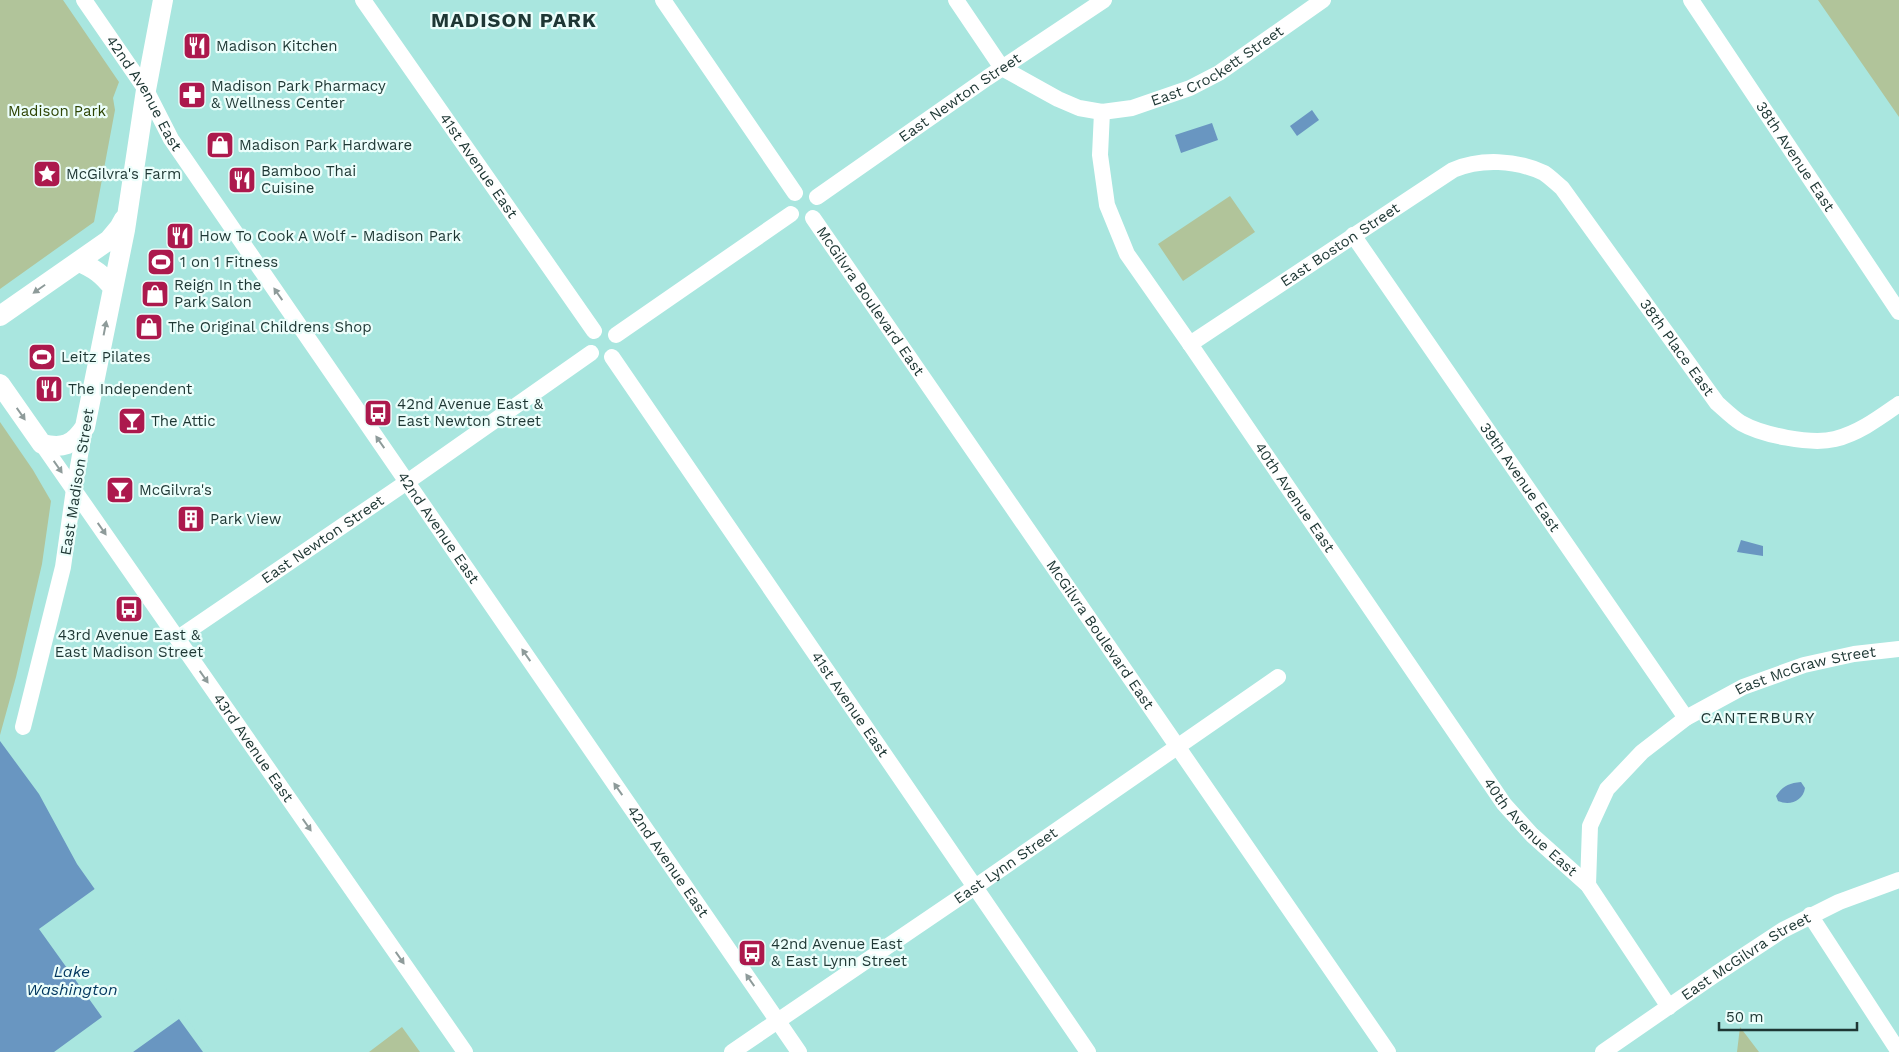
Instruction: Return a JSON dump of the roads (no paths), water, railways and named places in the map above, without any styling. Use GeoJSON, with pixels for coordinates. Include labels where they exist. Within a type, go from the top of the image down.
{"type":"FeatureCollection","features":[{"type":"Feature","properties":{"kind":"street","name":"42nd Avenue East"},"geometry":{"type":"LineString","coordinates":[[84,0],[146,90],[171,139],[799,1052]]}},
{"type":"Feature","properties":{"kind":"street","name":"East Madison Street"},"geometry":{"type":"LineString","coordinates":[[24,727],[62,567],[85,427],[128,210],[146,90],[163,0]]}},
{"type":"Feature","properties":{"kind":"street","name":"41st Avenue East"},"geometry":{"type":"LineString","coordinates":[[363,0],[594,331]]}},
{"type":"Feature","properties":{"kind":"street"},"geometry":{"type":"LineString","coordinates":[[663,0],[795,193]]}},
{"type":"Feature","properties":{"kind":"street"},"geometry":{"type":"LineString","coordinates":[[956,0],[1002,68],[1065,102],[1079,108],[1102,112]]}},
{"type":"Feature","properties":{"kind":"street","name":"East Newton Street"},"geometry":{"type":"LineString","coordinates":[[817,197],[1002,68],[1104,0]]}},
{"type":"Feature","properties":{"kind":"street","name":"East Crockett Street"},"geometry":{"type":"LineString","coordinates":[[1102,112],[1132,108],[1190,88],[1219,73],[1322,0]]}},
{"type":"Feature","properties":{"kind":"street","name":"38th Avenue East"},"geometry":{"type":"LineString","coordinates":[[1690,0],[1899,312]]}},
{"type":"Feature","properties":{"kind":"street","name":"40th Avenue East"},"geometry":{"type":"LineString","coordinates":[[1102,112],[1100,155],[1107,205],[1127,254],[1504,804],[1532,835],[1588,885],[1669,1007]]}},
{"type":"Feature","properties":{"kind":"street","name":"East Boston Street"},"geometry":{"type":"LineString","coordinates":[[1190,344],[1453,170],[1467,164],[1495,162]]}},
{"type":"Feature","properties":{"kind":"street","name":"38th Place East"},"geometry":{"type":"LineString","coordinates":[[1495,162],[1520,164],[1545,174],[1562,188],[1717,403],[1740,423],[1766,433],[1786,437],[1805,440],[1834,439],[1870,425],[1899,404]]}},
{"type":"Feature","properties":{"kind":"street"},"geometry":{"type":"LineString","coordinates":[[806,190],[817,197],[820,208],[813,218],[805,222],[791,214],[789,204],[795,193],[806,190]]}},
{"type":"Feature","properties":{"kind":"street"},"geometry":{"type":"LineString","coordinates":[[0,316],[109,240],[119,228],[128,210]]}},
{"type":"Feature","properties":{"kind":"street"},"geometry":{"type":"LineString","coordinates":[[616,335],[791,214]]}},
{"type":"Feature","properties":{"kind":"street","name":"McGilvra Boulevard East"},"geometry":{"type":"LineString","coordinates":[[813,218],[1388,1052]]}},
{"type":"Feature","properties":{"kind":"street","name":"39th Avenue East"},"geometry":{"type":"LineString","coordinates":[[1353,235],[1686,718]]}},
{"type":"Feature","properties":{"kind":"street"},"geometry":{"type":"LineString","coordinates":[[79,262],[93,267],[113,288]]}},
{"type":"Feature","properties":{"kind":"street"},"geometry":{"type":"LineString","coordinates":[[606,328],[616,335],[619,347],[612,357],[603,360],[598,359],[591,353],[588,342],[594,331],[606,328]]}},
{"type":"Feature","properties":{"kind":"street","name":"East Newton Street"},"geometry":{"type":"LineString","coordinates":[[178,638],[408,482],[591,353]]}},
{"type":"Feature","properties":{"kind":"street","name":"41st Avenue East"},"geometry":{"type":"LineString","coordinates":[[612,357],[1088,1052]]}},
{"type":"Feature","properties":{"kind":"street","name":"43rd Avenue East"},"geometry":{"type":"LineString","coordinates":[[0,384],[465,1052]]}},
{"type":"Feature","properties":{"kind":"street"},"geometry":{"type":"LineString","coordinates":[[42,444],[54,447],[67,445],[78,438],[85,427]]}},
{"type":"Feature","properties":{"kind":"street","name":"East McGraw Street"},"geometry":{"type":"LineString","coordinates":[[1588,885],[1590,826],[1607,789],[1642,752],[1686,718],[1743,687],[1804,665],[1854,654],[1899,649]]}},
{"type":"Feature","properties":{"kind":"street","name":"East Lynn Street"},"geometry":{"type":"LineString","coordinates":[[732,1052],[976,887],[1278,677]]}},
{"type":"Feature","properties":{"kind":"street","name":"East McGilvra Street"},"geometry":{"type":"LineString","coordinates":[[1603,1052],[1761,944],[1810,915],[1899,880]]}},
{"type":"Feature","properties":{"kind":"street"},"geometry":{"type":"LineString","coordinates":[[1810,915],[1899,1052]]}},
{"type":"Feature","properties":{"kind":"water"},"geometry":{"type":"Polygon","coordinates":[[[1312,110],[1319,120],[1297,136],[1290,126],[1312,110]]]}},
{"type":"Feature","properties":{"kind":"water"},"geometry":{"type":"Polygon","coordinates":[[[1212,123],[1218,140],[1181,153],[1175,135],[1212,123]]]}},
{"type":"Feature","properties":{"kind":"water"},"geometry":{"type":"Polygon","coordinates":[[[1741,540],[1763,546],[1763,556],[1737,552],[1741,540]]]}},
{"type":"Feature","properties":{"kind":"water","name":"Lake Washington"},"geometry":{"type":"Polygon","coordinates":[[[0,741],[39,794],[77,864],[210,1052],[0,1052],[0,741]]]}},
{"type":"Feature","properties":{"kind":"water"},"geometry":{"type":"Polygon","coordinates":[[[1801,782],[1805,788],[1799,799],[1791,803],[1778,801],[1776,796],[1784,787],[1801,782]]]}},
{"type":"Feature","properties":{"kind":"place","name":"Madison Kitchen"},"geometry":{"type":"Point","coordinates":[197,46]}},
{"type":"Feature","properties":{"kind":"place","name":"Madison Park Pharmacy & Wellness Center"},"geometry":{"type":"Point","coordinates":[192,95]}},
{"type":"Feature","properties":{"kind":"place","name":"Madison Park Hardware"},"geometry":{"type":"Point","coordinates":[220,145]}},
{"type":"Feature","properties":{"kind":"place","name":"McGilvra's Farm"},"geometry":{"type":"Point","coordinates":[47,174]}},
{"type":"Feature","properties":{"kind":"place","name":"Bamboo Thai Cuisine"},"geometry":{"type":"Point","coordinates":[242,180]}},
{"type":"Feature","properties":{"kind":"place","name":"How To Cook A Wolf - Madison Park"},"geometry":{"type":"Point","coordinates":[180,236]}},
{"type":"Feature","properties":{"kind":"place","name":"1 on 1 Fitness"},"geometry":{"type":"Point","coordinates":[161,262]}},
{"type":"Feature","properties":{"kind":"place","name":"Reign In the Park Salon"},"geometry":{"type":"Point","coordinates":[155,294]}},
{"type":"Feature","properties":{"kind":"place","name":"The Original Childrens Shop"},"geometry":{"type":"Point","coordinates":[149,327]}},
{"type":"Feature","properties":{"kind":"place","name":"Leitz Pilates"},"geometry":{"type":"Point","coordinates":[42,357]}},
{"type":"Feature","properties":{"kind":"place","name":"The Independent"},"geometry":{"type":"Point","coordinates":[49,389]}},
{"type":"Feature","properties":{"kind":"place","name":"42nd Avenue East & East Newton Street"},"geometry":{"type":"Point","coordinates":[378,413]}},
{"type":"Feature","properties":{"kind":"place","name":"The Attic"},"geometry":{"type":"Point","coordinates":[132,421]}},
{"type":"Feature","properties":{"kind":"place","name":"McGilvra's"},"geometry":{"type":"Point","coordinates":[120,490]}},
{"type":"Feature","properties":{"kind":"place","name":"Park View"},"geometry":{"type":"Point","coordinates":[191,519]}},
{"type":"Feature","properties":{"kind":"place","name":"43rd Avenue East & East Madison Street"},"geometry":{"type":"Point","coordinates":[129,609]}},
{"type":"Feature","properties":{"kind":"place","name":"42nd Avenue East & East Lynn Street"},"geometry":{"type":"Point","coordinates":[752,953]}},
{"type":"Feature","properties":{"kind":"district","name":"MADISON PARK"},"geometry":{"type":"Point","coordinates":[514,20]}},
{"type":"Feature","properties":{"kind":"district","name":"CANTERBURY"},"geometry":{"type":"Point","coordinates":[1758,717]}},
{"type":"Feature","properties":{"kind":"park label","name":"Madison Park"},"geometry":{"type":"Point","coordinates":[57,111]}}]}
